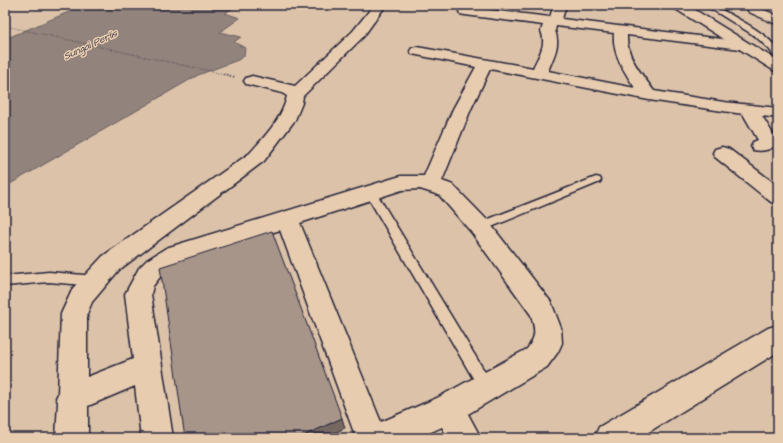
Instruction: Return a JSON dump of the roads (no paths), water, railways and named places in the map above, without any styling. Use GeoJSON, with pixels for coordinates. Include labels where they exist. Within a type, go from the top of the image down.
{"type":"FeatureCollection","features":[{"type":"Feature","properties":{"kind":"street"},"geometry":{"type":"LineString","coordinates":[[72,438],[71,398],[74,314],[82,296],[111,263],[257,157],[273,139],[285,121],[295,103],[295,95],[358,34],[380,5]]}},
{"type":"Feature","properties":{"kind":"street"},"geometry":{"type":"LineString","coordinates":[[540,73],[552,41],[548,31],[560,5]]}},
{"type":"Feature","properties":{"kind":"street"},"geometry":{"type":"LineString","coordinates":[[678,5],[741,45],[778,62]]}},
{"type":"Feature","properties":{"kind":"street"},"geometry":{"type":"LineString","coordinates":[[749,7],[774,5]]}},
{"type":"Feature","properties":{"kind":"street"},"geometry":{"type":"LineString","coordinates":[[749,7],[778,21]]}},
{"type":"Feature","properties":{"kind":"street"},"geometry":{"type":"LineString","coordinates":[[465,11],[741,45]]}},
{"type":"Feature","properties":{"kind":"street"},"geometry":{"type":"LineString","coordinates":[[621,30],[621,51],[625,60],[648,95]]}},
{"type":"Feature","properties":{"kind":"street"},"geometry":{"type":"LineString","coordinates":[[417,51],[484,62],[648,95],[778,113]]}},
{"type":"Feature","properties":{"kind":"street"},"geometry":{"type":"LineString","coordinates":[[431,184],[462,109],[484,62]]}},
{"type":"Feature","properties":{"kind":"street"},"geometry":{"type":"LineString","coordinates":[[252,81],[288,89],[295,95]]}},
{"type":"Feature","properties":{"kind":"street"},"geometry":{"type":"LineString","coordinates":[[749,110],[769,142],[760,146]]}},
{"type":"Feature","properties":{"kind":"street"},"geometry":{"type":"LineString","coordinates":[[722,153],[778,197]]}},
{"type":"Feature","properties":{"kind":"street"},"geometry":{"type":"LineString","coordinates":[[157,438],[138,294],[143,281],[149,272],[159,263],[174,256],[401,182],[412,181],[431,184],[446,190],[480,227],[542,310],[548,328],[548,343],[537,358],[448,409],[382,438]]}},
{"type":"Feature","properties":{"kind":"street"},"geometry":{"type":"LineString","coordinates":[[287,218],[372,438]]}},
{"type":"Feature","properties":{"kind":"street"},"geometry":{"type":"LineString","coordinates":[[610,438],[778,337]]}},
{"type":"Feature","properties":{"kind":"street"},"geometry":{"type":"LineString","coordinates":[[71,398],[147,367]]}},
{"type":"Feature","properties":{"kind":"street"},"geometry":{"type":"LineString","coordinates":[[448,409],[465,438]]}},
{"type":"Feature","properties":{"kind":"lane"},"geometry":{"type":"LineString","coordinates":[[708,5],[763,38],[771,46],[778,62]]}},
{"type":"Feature","properties":{"kind":"lane"},"geometry":{"type":"LineString","coordinates":[[480,227],[596,180]]}},
{"type":"Feature","properties":{"kind":"lane"},"geometry":{"type":"LineString","coordinates":[[370,192],[486,387]]}},
{"type":"Feature","properties":{"kind":"lane"},"geometry":{"type":"LineString","coordinates":[[5,280],[49,277],[95,281]]}},
{"type":"Feature","properties":{"kind":"water","name":"Sungai Perlis"},"geometry":{"type":"Polygon","coordinates":[[[85,5],[238,5],[225,13],[240,18],[220,32],[241,37],[234,42],[245,48],[244,56],[238,60],[198,75],[5,187],[5,39],[85,5]]]}}]}
